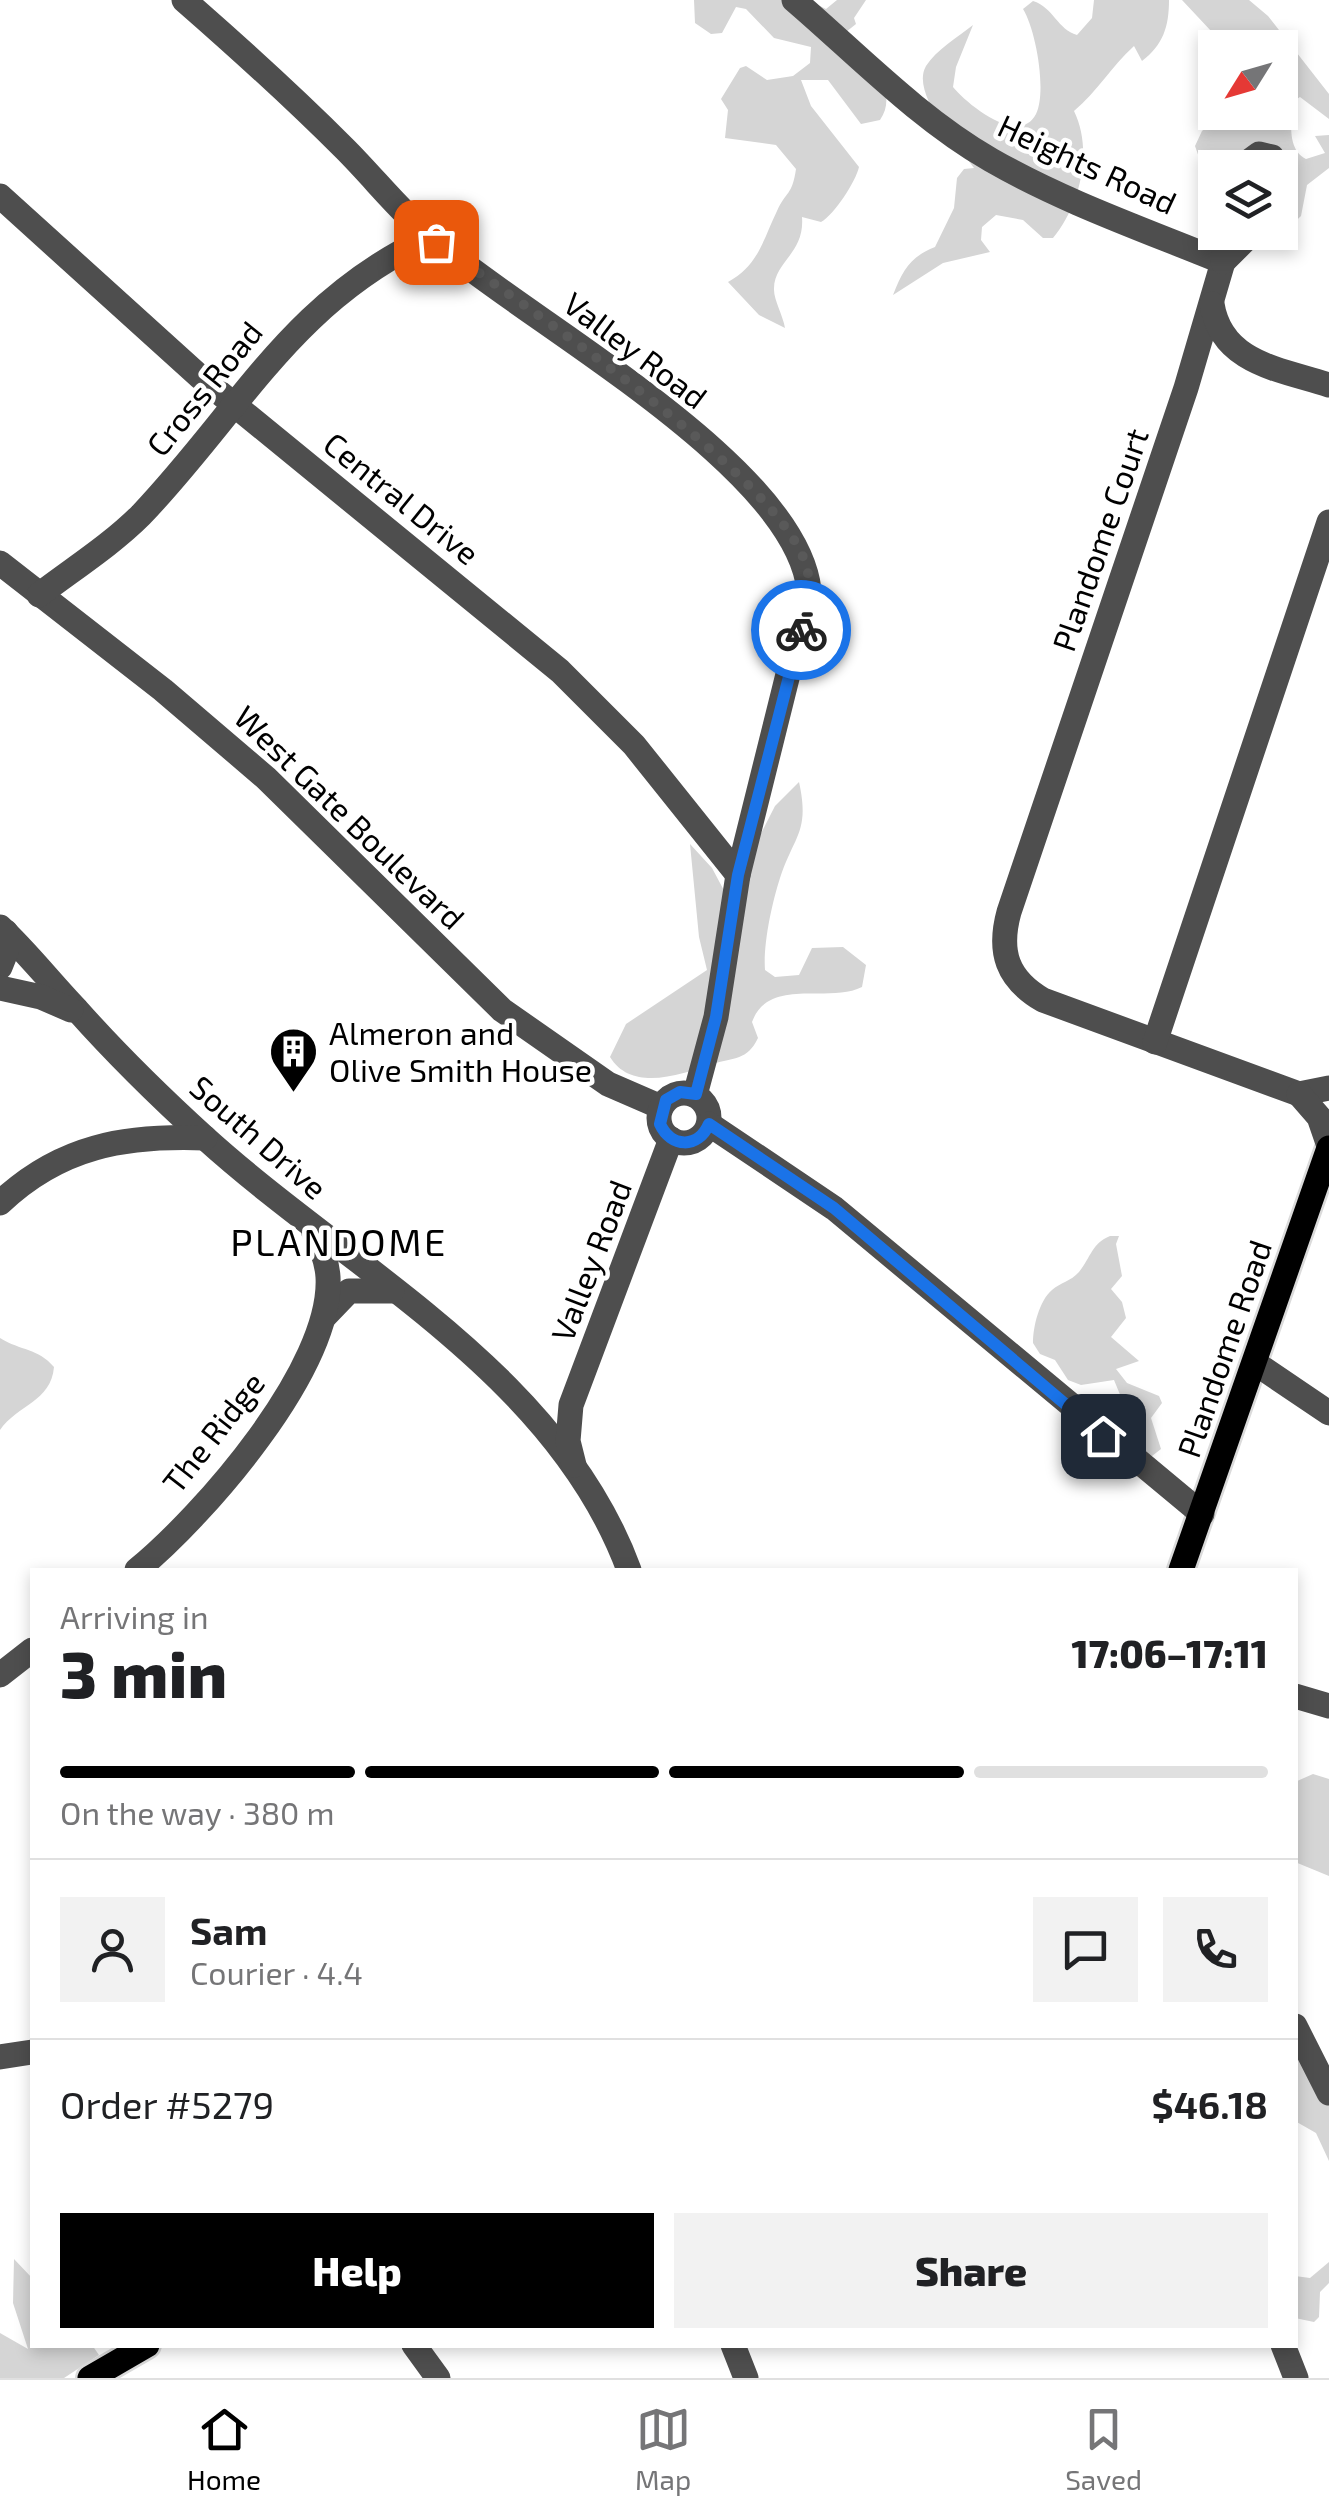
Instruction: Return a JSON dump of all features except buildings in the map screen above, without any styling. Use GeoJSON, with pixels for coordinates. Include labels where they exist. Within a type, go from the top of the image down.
{"type":"FeatureCollection","features":[{"type":"Feature","properties":{"kind":"main road","name":"Plandome Road"},"geometry":{"type":"LineString","coordinates":[[1182,1568],[1255,1363],[1322,1192],[1329,1147]]}},
{"type":"Feature","properties":{"kind":"main road"},"geometry":{"type":"LineString","coordinates":[[90,2378],[142,2348]]}},
{"type":"Feature","properties":{"kind":"street","name":"Valley Road"},"geometry":{"type":"LineString","coordinates":[[184,0],[305,109],[430,237],[663,410],[751,486],[794,539],[807,567],[809,590],[738,875],[716,1017],[696,1094]]}},
{"type":"Feature","properties":{"kind":"street","name":"Heights Road"},"geometry":{"type":"LineString","coordinates":[[794,0],[908,99],[988,158],[1037,184],[1223,262]]}},
{"type":"Feature","properties":{"kind":"street","name":"Central Drive"},"geometry":{"type":"LineString","coordinates":[[0,196],[233,404],[560,671],[634,745],[738,875]]}},
{"type":"Feature","properties":{"kind":"street","name":"Cross Road"},"geometry":{"type":"LineString","coordinates":[[39,595],[138,517],[285,341],[326,302],[370,270],[430,237]]}},
{"type":"Feature","properties":{"kind":"street","name":"Plandome Court"},"geometry":{"type":"LineString","coordinates":[[1225,250],[1186,388],[1003,934],[1004,956],[1023,989],[1043,1000],[1299,1094]]}},
{"type":"Feature","properties":{"kind":"street"},"geometry":{"type":"LineString","coordinates":[[1223,262],[1235,250]]}},
{"type":"Feature","properties":{"kind":"street"},"geometry":{"type":"LineString","coordinates":[[1212,304],[1218,330],[1240,356],[1329,385]]}},
{"type":"Feature","properties":{"kind":"street"},"geometry":{"type":"LineString","coordinates":[[1186,388],[1212,364],[1240,356]]}},
{"type":"Feature","properties":{"kind":"street"},"geometry":{"type":"LineString","coordinates":[[1156,1042],[1329,522]]}},
{"type":"Feature","properties":{"kind":"street","name":"West Gate Boulevard"},"geometry":{"type":"LineString","coordinates":[[0,563],[163,690],[266,778],[502,1010],[608,1084],[661,1108]]}},
{"type":"Feature","properties":{"kind":"street"},"geometry":{"type":"LineString","coordinates":[[0,967],[6,952],[3,929]]}},
{"type":"Feature","properties":{"kind":"street","name":"South Drive"},"geometry":{"type":"LineString","coordinates":[[3,929],[80,1014],[205,1138],[312,1230],[450,1334],[533,1416],[576,1469],[606,1518],[629,1568]]}},
{"type":"Feature","properties":{"kind":"street"},"geometry":{"type":"LineString","coordinates":[[0,988],[41,996],[80,1014]]}},
{"type":"Feature","properties":{"kind":"street"},"geometry":{"type":"LineString","coordinates":[[1329,1088],[1299,1094],[1319,1117],[1329,1147]]}},
{"type":"Feature","properties":{"kind":"street"},"geometry":{"type":"LineString","coordinates":[[680,1092],[696,1094],[708,1107],[709,1124],[692,1142],[672,1140],[660,1124],[661,1108],[680,1092]]}},
{"type":"Feature","properties":{"kind":"street"},"geometry":{"type":"LineString","coordinates":[[709,1124],[834,1208],[1202,1514]]}},
{"type":"Feature","properties":{"kind":"street"},"geometry":{"type":"LineString","coordinates":[[0,1203],[50,1164],[79,1150],[124,1138],[205,1138]]}},
{"type":"Feature","properties":{"kind":"street","name":"Valley Road"},"geometry":{"type":"LineString","coordinates":[[576,1469],[568,1441],[571,1405],[672,1140]]}},
{"type":"Feature","properties":{"kind":"street","name":"The Ridge"},"geometry":{"type":"LineString","coordinates":[[139,1568],[221,1486],[288,1393],[321,1321],[328,1276],[312,1230]]}},
{"type":"Feature","properties":{"kind":"street","name":"The Ridge"},"geometry":{"type":"LineString","coordinates":[[321,1321],[349,1291],[395,1291]]}},
{"type":"Feature","properties":{"kind":"street"},"geometry":{"type":"LineString","coordinates":[[1255,1363],[1329,1413]]}},
{"type":"Feature","properties":{"kind":"street"},"geometry":{"type":"LineString","coordinates":[[533,1416],[571,1405]]}},
{"type":"Feature","properties":{"kind":"street"},"geometry":{"type":"LineString","coordinates":[[0,1675],[30,1652]]}},
{"type":"Feature","properties":{"kind":"street"},"geometry":{"type":"LineString","coordinates":[[1298,1697],[1329,1706]]}},
{"type":"Feature","properties":{"kind":"street"},"geometry":{"type":"LineString","coordinates":[[1298,2032],[1329,2093]]}},
{"type":"Feature","properties":{"kind":"street"},"geometry":{"type":"LineString","coordinates":[[0,2057],[30,2052]]}},
{"type":"Feature","properties":{"kind":"street"},"geometry":{"type":"LineString","coordinates":[[416,2348],[438,2378]]}},
{"type":"Feature","properties":{"kind":"street"},"geometry":{"type":"LineString","coordinates":[[735,2348],[746,2378]]}},
{"type":"Feature","properties":{"kind":"street"},"geometry":{"type":"LineString","coordinates":[[1284,2348],[1296,2378]]}},
{"type":"Feature","properties":{"kind":"shaded area"},"geometry":{"type":"Polygon","coordinates":[[[694,0],[808,0],[826,9],[837,0],[866,0],[854,18],[856,24],[846,32],[878,74],[886,97],[885,108],[880,120],[861,124],[828,80],[801,80],[811,106],[859,167],[844,197],[826,218],[821,222],[802,217],[799,240],[775,280],[774,294],[785,328],[759,315],[728,282],[746,268],[758,251],[791,189],[796,169],[776,145],[725,138],[728,110],[721,99],[740,68],[746,66],[767,80],[793,76],[810,63],[811,47],[774,38],[746,9],[736,7],[722,33],[711,34],[695,23],[694,0]]]}},
{"type":"Feature","properties":{"kind":"shaded area"},"geometry":{"type":"Polygon","coordinates":[[[1094,0],[1169,0],[1168,19],[1160,42],[1149,55],[1142,61],[1134,46],[1074,111],[1080,126],[1083,159],[1077,193],[1063,224],[1053,238],[1043,238],[1023,220],[996,215],[982,227],[981,240],[990,252],[943,263],[893,295],[908,265],[935,247],[954,208],[957,178],[964,169],[974,168],[930,105],[923,77],[930,60],[973,25],[956,67],[953,87],[993,119],[1018,126],[1028,123],[1039,104],[1040,77],[1032,31],[1023,9],[1033,1],[1040,4],[1077,35],[1092,18],[1094,0]]]}},
{"type":"Feature","properties":{"kind":"shaded area"},"geometry":{"type":"Polygon","coordinates":[[[1182,0],[1249,0],[1279,30],[1210,30],[1182,0]]]}},
{"type":"Feature","properties":{"kind":"shaded area"},"geometry":{"type":"Polygon","coordinates":[[[1298,54],[1329,94],[1329,119],[1300,97],[1298,54]]]}},
{"type":"Feature","properties":{"kind":"shaded area"},"geometry":{"type":"Polygon","coordinates":[[[1291,130],[1297,150],[1198,150],[1198,155],[1195,146],[1202,131],[1291,130]]]}},
{"type":"Feature","properties":{"kind":"shaded area"},"geometry":{"type":"Polygon","coordinates":[[[1329,135],[1329,168],[1307,185],[1298,219],[1298,152],[1306,159],[1325,153],[1315,136],[1329,135]]]}},
{"type":"Feature","properties":{"kind":"shaded area"},"geometry":{"type":"Polygon","coordinates":[[[799,782],[802,823],[774,899],[765,970],[775,977],[799,975],[812,948],[843,947],[866,965],[862,987],[785,995],[772,1000],[760,1008],[752,1022],[758,1038],[739,1057],[658,1078],[631,1075],[619,1068],[610,1057],[626,1024],[707,970],[699,937],[690,844],[712,868],[728,898],[775,806],[799,782]]]}},
{"type":"Feature","properties":{"kind":"shaded area"},"geometry":{"type":"Polygon","coordinates":[[[1110,1236],[1119,1236],[1116,1244],[1122,1276],[1111,1289],[1122,1302],[1126,1318],[1111,1337],[1139,1361],[1116,1369],[1127,1383],[1159,1396],[1162,1403],[1151,1418],[1161,1449],[1152,1456],[1140,1452],[1118,1429],[1121,1397],[1114,1380],[1081,1385],[1068,1380],[1055,1360],[1040,1354],[1033,1343],[1038,1315],[1047,1295],[1076,1275],[1095,1247],[1110,1236]]]}},
{"type":"Feature","properties":{"kind":"shaded area"},"geometry":{"type":"Polygon","coordinates":[[[0,1338],[42,1356],[54,1367],[47,1388],[0,1430],[0,1338]]]}},
{"type":"Feature","properties":{"kind":"shaded area"},"geometry":{"type":"Polygon","coordinates":[[[1313,1774],[1329,1779],[1329,1876],[1298,1863],[1298,1781],[1313,1774]]]}},
{"type":"Feature","properties":{"kind":"shaded area"},"geometry":{"type":"Polygon","coordinates":[[[1298,2048],[1329,2086],[1329,2161],[1316,2133],[1298,2123],[1298,2048]]]}},
{"type":"Feature","properties":{"kind":"shaded area"},"geometry":{"type":"Polygon","coordinates":[[[14,2259],[30,2276],[30,2348],[94,2348],[99,2355],[64,2378],[0,2378],[0,2333],[28,2349],[13,2303],[14,2259]]]}},
{"type":"Feature","properties":{"kind":"shaded area"},"geometry":{"type":"Polygon","coordinates":[[[1329,2262],[1329,2283],[1320,2292],[1319,2317],[1314,2322],[1298,2319],[1298,2276],[1310,2278],[1329,2262]]]}},
{"type":"Feature","properties":{"kind":"way so far"},"geometry":{"type":"LineString","coordinates":[[436,242],[663,410],[751,486],[794,539],[807,567],[809,590],[801,630]]}},
{"type":"Feature","properties":{"kind":"place","name":"Almeron and Olive Smith House"},"geometry":{"type":"Point","coordinates":[294,1094]}},
{"type":"Feature","properties":{"kind":"district","name":"PLANDOME"},"geometry":{"type":"Point","coordinates":[339,1243]}},
{"type":"Feature","properties":{"kind":"route"},"geometry":{"type":"LineString","coordinates":[[801,630],[738,875],[716,1017],[696,1094],[680,1092],[666,1100],[659,1115],[660,1124],[668,1138],[684,1143],[700,1138],[709,1124],[834,1208],[1103,1436]]}}]}
